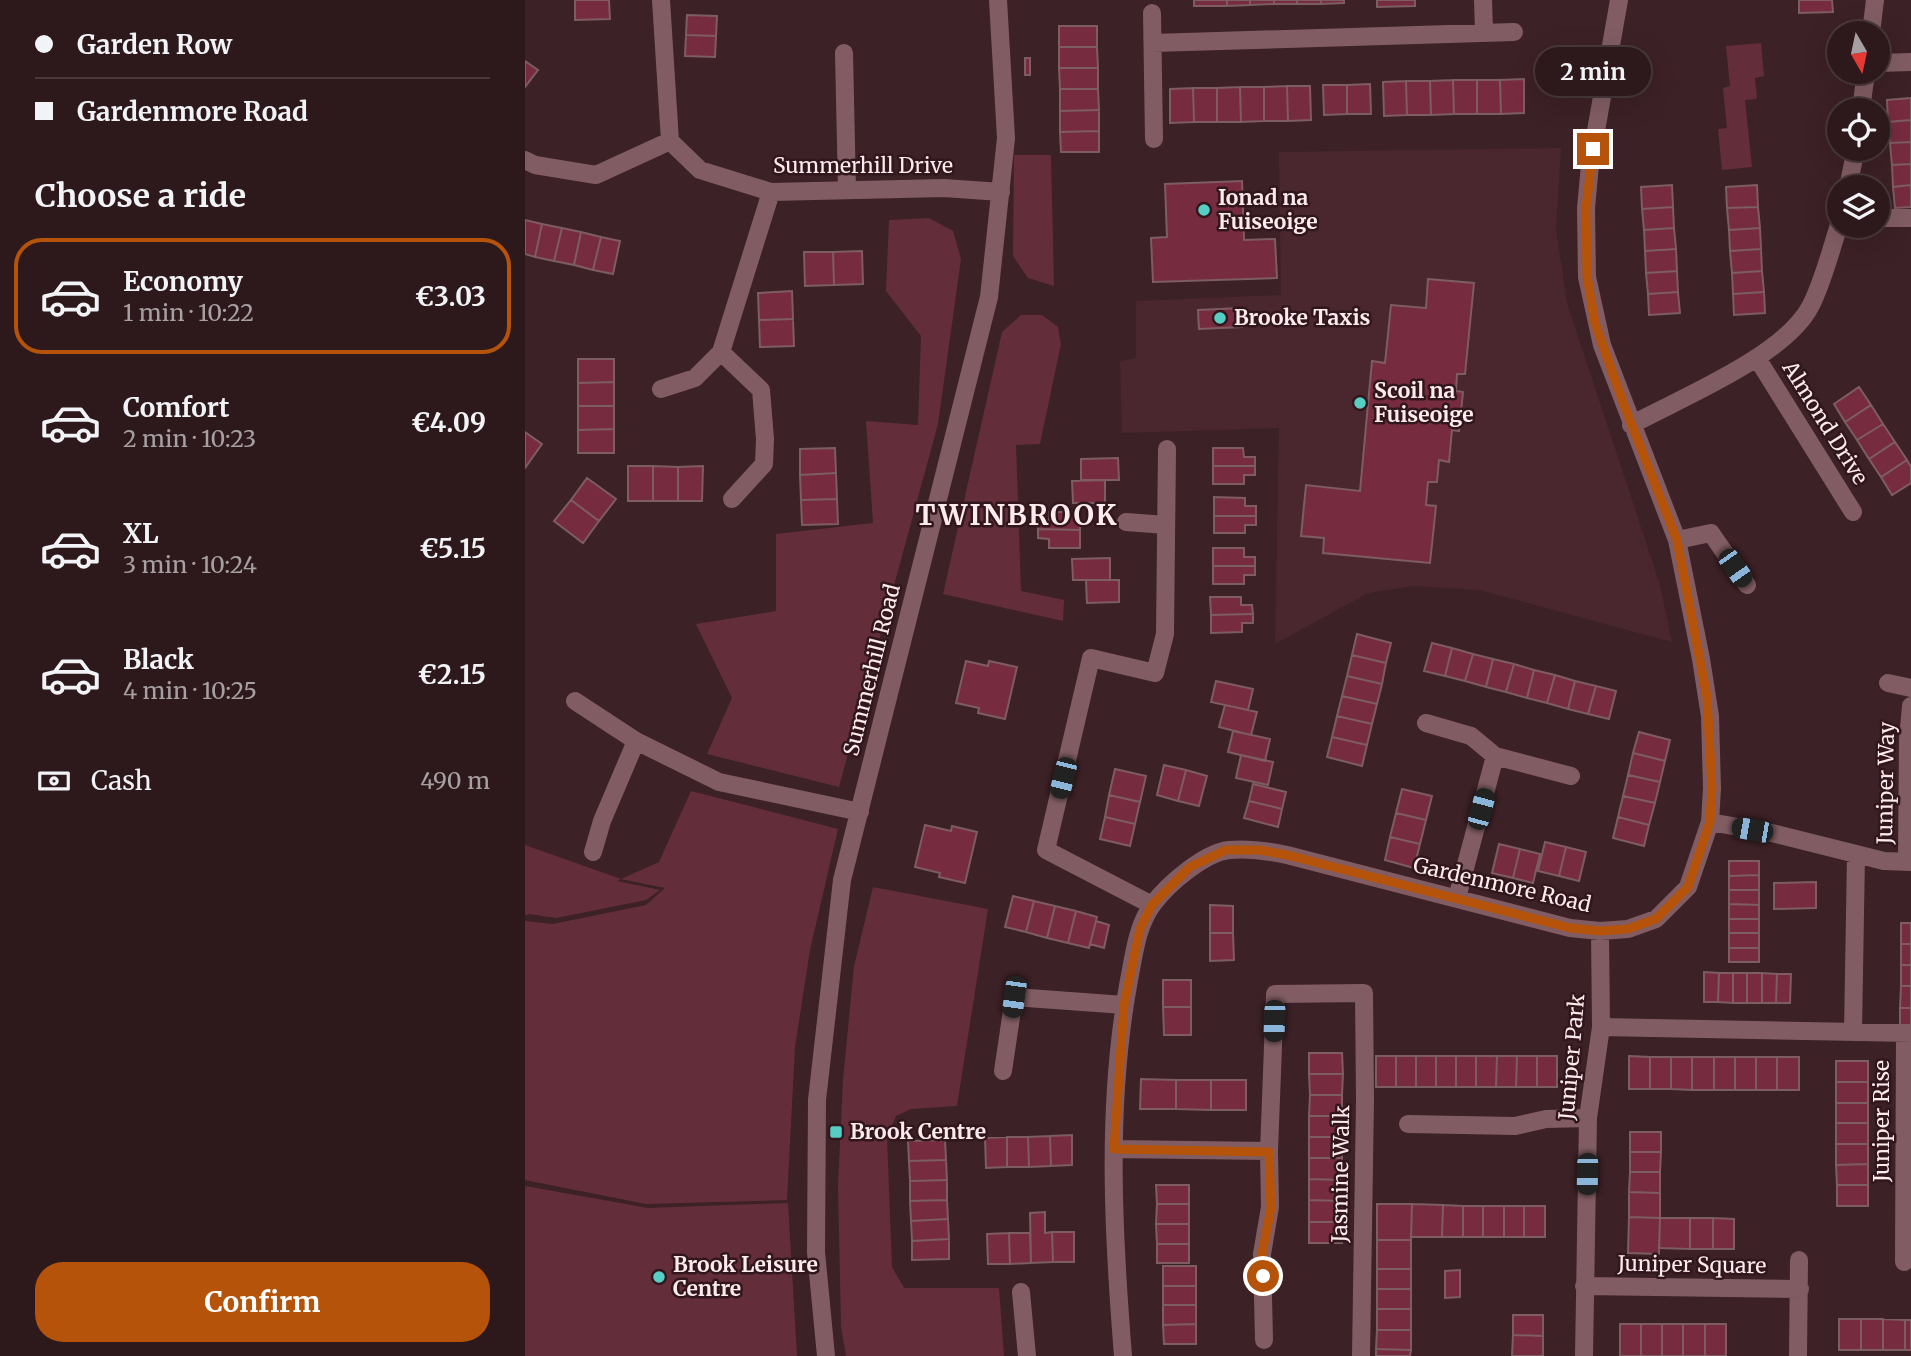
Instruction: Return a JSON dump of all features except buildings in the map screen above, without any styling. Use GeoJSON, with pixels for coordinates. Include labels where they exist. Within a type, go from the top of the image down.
{"type":"FeatureCollection","features":[{"type":"Feature","properties":{"kind":"street"},"geometry":{"type":"LineString","coordinates":[[525,160],[596,175],[670,141],[661,0]]}},
{"type":"Feature","properties":{"kind":"street","name":"Summerhill Road"},"geometry":{"type":"LineString","coordinates":[[825,1356],[816,1252],[817,1100],[842,880],[989,297],[1006,138],[998,0]]}},
{"type":"Feature","properties":{"kind":"street"},"geometry":{"type":"LineString","coordinates":[[1483,0],[1484,32]]}},
{"type":"Feature","properties":{"kind":"street","name":"Gardenmore Road"},"geometry":{"type":"LineString","coordinates":[[1123,1356],[1113,1197],[1124,1005],[1140,929],[1152,905],[1190,867],[1226,850],[1259,850],[1570,928],[1600,931],[1628,929],[1656,919],[1688,887],[1710,822],[1712,788],[1710,716],[1701,659],[1677,540],[1599,334],[1587,276],[1586,208],[1590,165],[1619,0]]}},
{"type":"Feature","properties":{"kind":"street"},"geometry":{"type":"LineString","coordinates":[[1872,21],[1875,0]]}},
{"type":"Feature","properties":{"kind":"street"},"geometry":{"type":"LineString","coordinates":[[1152,13],[1154,139]]}},
{"type":"Feature","properties":{"kind":"street"},"geometry":{"type":"LineString","coordinates":[[1153,43],[1514,32]]}},
{"type":"Feature","properties":{"kind":"street"},"geometry":{"type":"LineString","coordinates":[[845,54],[847,190]]}},
{"type":"Feature","properties":{"kind":"street"},"geometry":{"type":"LineString","coordinates":[[1890,63],[1911,62]]}},
{"type":"Feature","properties":{"kind":"street","name":"Summerhill Drive"},"geometry":{"type":"LineString","coordinates":[[670,141],[700,170],[771,192],[944,188],[1001,192]]}},
{"type":"Feature","properties":{"kind":"street"},"geometry":{"type":"LineString","coordinates":[[661,389],[695,378],[721,352],[771,192]]}},
{"type":"Feature","properties":{"kind":"street"},"geometry":{"type":"LineString","coordinates":[[1890,218],[1911,218]]}},
{"type":"Feature","properties":{"kind":"street","name":"Almond Drive"},"geometry":{"type":"LineString","coordinates":[[1632,425],[1757,358],[1789,334],[1810,307],[1834,238]]}},
{"type":"Feature","properties":{"kind":"street"},"geometry":{"type":"LineString","coordinates":[[721,352],[761,390],[765,439],[764,464],[732,499]]}},
{"type":"Feature","properties":{"kind":"street","name":"Almond Drive"},"geometry":{"type":"LineString","coordinates":[[1757,358],[1853,512]]}},
{"type":"Feature","properties":{"kind":"street"},"geometry":{"type":"LineString","coordinates":[[1152,905],[1046,850],[1091,658],[1155,673],[1165,634],[1167,449]]}},
{"type":"Feature","properties":{"kind":"street"},"geometry":{"type":"LineString","coordinates":[[1126,522],[1166,525]]}},
{"type":"Feature","properties":{"kind":"street"},"geometry":{"type":"LineString","coordinates":[[1677,540],[1711,533],[1747,585]]}},
{"type":"Feature","properties":{"kind":"street"},"geometry":{"type":"LineString","coordinates":[[1888,683],[1911,688]]}},
{"type":"Feature","properties":{"kind":"street"},"geometry":{"type":"LineString","coordinates":[[575,701],[636,741],[719,782],[860,812]]}},
{"type":"Feature","properties":{"kind":"street","name":"Juniper Way"},"geometry":{"type":"LineString","coordinates":[[1710,822],[1772,833],[1884,861],[1909,862],[1908,740],[1911,706]]}},
{"type":"Feature","properties":{"kind":"street"},"geometry":{"type":"LineString","coordinates":[[1426,723],[1471,736],[1495,756],[1571,776]]}},
{"type":"Feature","properties":{"kind":"street"},"geometry":{"type":"LineString","coordinates":[[593,852],[602,821],[636,741]]}},
{"type":"Feature","properties":{"kind":"street"},"geometry":{"type":"LineString","coordinates":[[1457,898],[1495,756]]}},
{"type":"Feature","properties":{"kind":"street"},"geometry":{"type":"LineString","coordinates":[[1853,1032],[1856,854]]}},
{"type":"Feature","properties":{"kind":"street","name":"Juniper Park"},"geometry":{"type":"LineString","coordinates":[[1584,1356],[1588,1118],[1601,1027],[1600,931]]}},
{"type":"Feature","properties":{"kind":"street","name":"Jasmine Walk"},"geometry":{"type":"LineString","coordinates":[[1269,1152],[1275,994],[1364,993],[1361,1356]]}},
{"type":"Feature","properties":{"kind":"street"},"geometry":{"type":"LineString","coordinates":[[1003,1071],[1014,997],[1124,1005]]}},
{"type":"Feature","properties":{"kind":"street","name":"Juniper Rise"},"geometry":{"type":"LineString","coordinates":[[1601,1027],[1908,1033],[1904,1262]]}},
{"type":"Feature","properties":{"kind":"street"},"geometry":{"type":"LineString","coordinates":[[1408,1124],[1515,1126],[1546,1119],[1588,1118]]}},
{"type":"Feature","properties":{"kind":"street"},"geometry":{"type":"LineString","coordinates":[[1114,1149],[1269,1152],[1271,1208],[1262,1254],[1264,1340]]}},
{"type":"Feature","properties":{"kind":"street"},"geometry":{"type":"LineString","coordinates":[[1798,1356],[1799,1260]]}},
{"type":"Feature","properties":{"kind":"street","name":"Juniper Square"},"geometry":{"type":"LineString","coordinates":[[1584,1286],[1800,1289]]}},
{"type":"Feature","properties":{"kind":"street"},"geometry":{"type":"LineString","coordinates":[[1021,1292],[1027,1356]]}},
{"type":"Feature","properties":{"kind":"shaded area"},"geometry":{"type":"Polygon","coordinates":[[[1761,43],[1764,76],[1755,78],[1757,99],[1745,100],[1752,167],[1722,170],[1718,129],[1727,128],[1723,88],[1730,86],[1726,46],[1761,43]]]}},
{"type":"Feature","properties":{"kind":"shaded area","name":"Scoil na Fuiseoige"},"geometry":{"type":"Polygon","coordinates":[[[1561,148],[1556,229],[1567,303],[1660,585],[1672,642],[1480,590],[1413,586],[1368,593],[1275,644],[1279,428],[1122,433],[1120,361],[1136,358],[1136,301],[1281,295],[1279,152],[1561,148]]]}},
{"type":"Feature","properties":{"kind":"shaded area"},"geometry":{"type":"Polygon","coordinates":[[[1014,155],[1051,155],[1054,286],[1028,278],[1013,256],[1014,155]]]}},
{"type":"Feature","properties":{"kind":"shaded area"},"geometry":{"type":"Polygon","coordinates":[[[929,218],[953,231],[961,259],[938,424],[839,787],[707,754],[732,698],[696,624],[776,611],[776,534],[873,523],[866,421],[918,425],[921,336],[886,291],[889,220],[929,218]]]}},
{"type":"Feature","properties":{"kind":"shaded area"},"geometry":{"type":"Polygon","coordinates":[[[1021,315],[1042,315],[1058,327],[1061,344],[1040,444],[1016,445],[1021,591],[1064,600],[1063,621],[943,594],[1002,332],[1021,315]]]}},
{"type":"Feature","properties":{"kind":"shaded area"},"geometry":{"type":"Polygon","coordinates":[[[691,791],[838,829],[810,950],[795,1047],[787,1200],[646,1204],[525,1180],[525,921],[553,924],[646,905],[665,888],[621,879],[659,862],[691,791]]]}},
{"type":"Feature","properties":{"kind":"shaded area"},"geometry":{"type":"Polygon","coordinates":[[[525,845],[621,879],[617,881],[660,890],[646,900],[556,918],[525,915],[525,845]]]}},
{"type":"Feature","properties":{"kind":"shaded area"},"geometry":{"type":"Polygon","coordinates":[[[873,887],[988,909],[957,1106],[911,1109],[896,1116],[887,1137],[892,1267],[904,1288],[999,1288],[1004,1356],[846,1356],[841,1327],[838,1186],[843,1080],[854,966],[873,887]]]}},
{"type":"Feature","properties":{"kind":"shaded area","name":"Brook Leisure Centre"},"geometry":{"type":"Polygon","coordinates":[[[525,1186],[648,1208],[788,1203],[797,1356],[525,1356],[525,1186]]]}},
{"type":"Feature","properties":{"kind":"place","name":"Ionad na Fuiseoige"},"geometry":{"type":"Point","coordinates":[1204,210]}},
{"type":"Feature","properties":{"kind":"place","name":"Brooke Taxis"},"geometry":{"type":"Point","coordinates":[1220,318]}},
{"type":"Feature","properties":{"kind":"place","name":"Scoil na Fuiseoige"},"geometry":{"type":"Point","coordinates":[1360,403]}},
{"type":"Feature","properties":{"kind":"place","name":"Brook Centre"},"geometry":{"type":"Point","coordinates":[836,1132]}},
{"type":"Feature","properties":{"kind":"place","name":"Brook Leisure Centre"},"geometry":{"type":"Point","coordinates":[659,1277]}},
{"type":"Feature","properties":{"kind":"district","name":"TWINBROOK"},"geometry":{"type":"Point","coordinates":[1017,515]}},
{"type":"Feature","properties":{"kind":"route"},"geometry":{"type":"LineString","coordinates":[[1263,1276],[1262,1254],[1271,1208],[1269,1152],[1114,1149],[1124,1005],[1140,929],[1152,905],[1190,867],[1226,850],[1259,850],[1570,928],[1600,931],[1628,929],[1656,919],[1688,887],[1710,822],[1710,716],[1677,540],[1595,323],[1587,276],[1586,208],[1593,149]]}}]}
